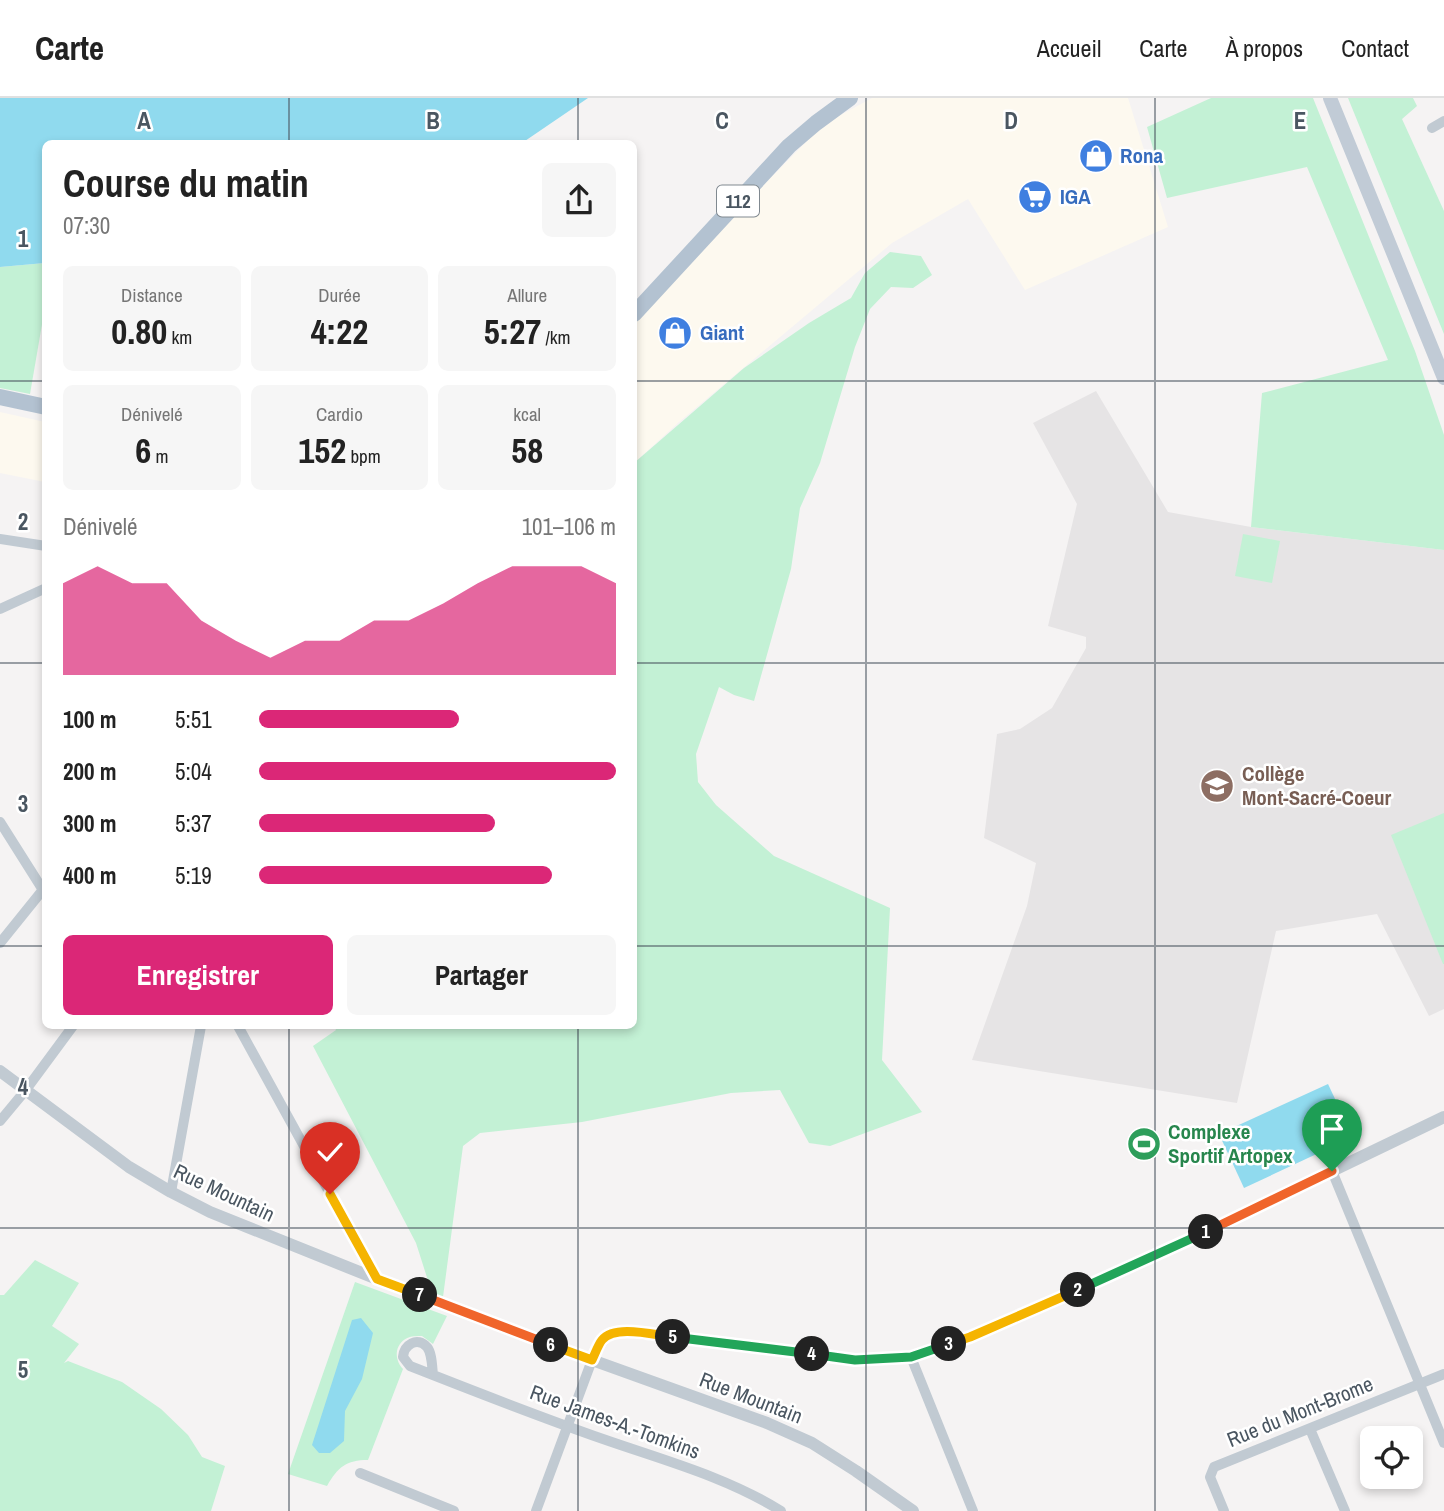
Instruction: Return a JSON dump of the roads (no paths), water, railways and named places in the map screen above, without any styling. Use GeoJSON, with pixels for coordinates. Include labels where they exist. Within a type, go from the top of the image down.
{"type":"FeatureCollection","features":[{"type":"Feature","properties":{"kind":"main road","name":"112"},"geometry":{"type":"LineString","coordinates":[[637,311],[789,146],[850,98]]}},
{"type":"Feature","properties":{"kind":"main road"},"geometry":{"type":"LineString","coordinates":[[1330,98],[1444,378]]}},
{"type":"Feature","properties":{"kind":"main road"},"geometry":{"type":"LineString","coordinates":[[0,397],[42,406]]}},
{"type":"Feature","properties":{"kind":"street"},"geometry":{"type":"LineString","coordinates":[[1432,128],[1444,121]]}},
{"type":"Feature","properties":{"kind":"street"},"geometry":{"type":"LineString","coordinates":[[0,538],[42,545]]}},
{"type":"Feature","properties":{"kind":"street"},"geometry":{"type":"LineString","coordinates":[[0,609],[42,590]]}},
{"type":"Feature","properties":{"kind":"street"},"geometry":{"type":"LineString","coordinates":[[0,822],[42,885]]}},
{"type":"Feature","properties":{"kind":"street"},"geometry":{"type":"LineString","coordinates":[[0,943],[42,890]]}},
{"type":"Feature","properties":{"kind":"street"},"geometry":{"type":"LineString","coordinates":[[0,1121],[71,1029]]}},
{"type":"Feature","properties":{"kind":"street"},"geometry":{"type":"LineString","coordinates":[[172,1192],[200,1029]]}},
{"type":"Feature","properties":{"kind":"street"},"geometry":{"type":"LineString","coordinates":[[240,1029],[377,1279]]}},
{"type":"Feature","properties":{"kind":"street","name":"Rue Mountain"},"geometry":{"type":"LineString","coordinates":[[0,1071],[130,1167],[210,1212],[377,1279],[767,1423],[811,1443],[913,1511]]}},
{"type":"Feature","properties":{"kind":"street"},"geometry":{"type":"LineString","coordinates":[[536,1511],[592,1360],[602,1340],[612,1332],[625,1331],[855,1360],[911,1357],[970,1337],[1189,1240],[1444,1117]]}},
{"type":"Feature","properties":{"kind":"street"},"geometry":{"type":"LineString","coordinates":[[1332,1171],[1444,1443]]}},
{"type":"Feature","properties":{"kind":"street"},"geometry":{"type":"LineString","coordinates":[[911,1357],[973,1511]]}},
{"type":"Feature","properties":{"kind":"street","name":"Rue du Mont-Brome"},"geometry":{"type":"LineString","coordinates":[[1224,1511],[1210,1477],[1214,1467],[1444,1374]]}},
{"type":"Feature","properties":{"kind":"street","name":"Rue James-A.-Tomkins"},"geometry":{"type":"LineString","coordinates":[[433,1375],[567,1427],[716,1478],[781,1511]]}},
{"type":"Feature","properties":{"kind":"street"},"geometry":{"type":"LineString","coordinates":[[1310,1429],[1345,1511]]}},
{"type":"Feature","properties":{"kind":"street"},"geometry":{"type":"LineString","coordinates":[[360,1473],[454,1511]]}},
{"type":"Feature","properties":{"kind":"water"},"geometry":{"type":"Polygon","coordinates":[[[0,98],[588,98],[526,140],[42,140],[42,263],[0,267],[0,98]]]}},
{"type":"Feature","properties":{"kind":"water"},"geometry":{"type":"Polygon","coordinates":[[[1328,1084],[1353,1137],[1244,1188],[1219,1134],[1328,1084]]]}},
{"type":"Feature","properties":{"kind":"water"},"geometry":{"type":"Polygon","coordinates":[[[361,1318],[373,1333],[362,1379],[345,1411],[344,1441],[330,1453],[319,1453],[312,1445],[352,1320],[361,1318]]]}},
{"type":"Feature","properties":{"kind":"place","name":"Rona"},"geometry":{"type":"Point","coordinates":[1096,156]}},
{"type":"Feature","properties":{"kind":"place","name":"IGA"},"geometry":{"type":"Point","coordinates":[1035,197]}},
{"type":"Feature","properties":{"kind":"place","name":"Giant"},"geometry":{"type":"Point","coordinates":[675,333]}},
{"type":"Feature","properties":{"kind":"place","name":"Collège Mont-Sacré-Coeur"},"geometry":{"type":"Point","coordinates":[1217,786]}},
{"type":"Feature","properties":{"kind":"place","name":"Complexe Sportif Artopex"},"geometry":{"type":"Point","coordinates":[1144,1144]}}]}
